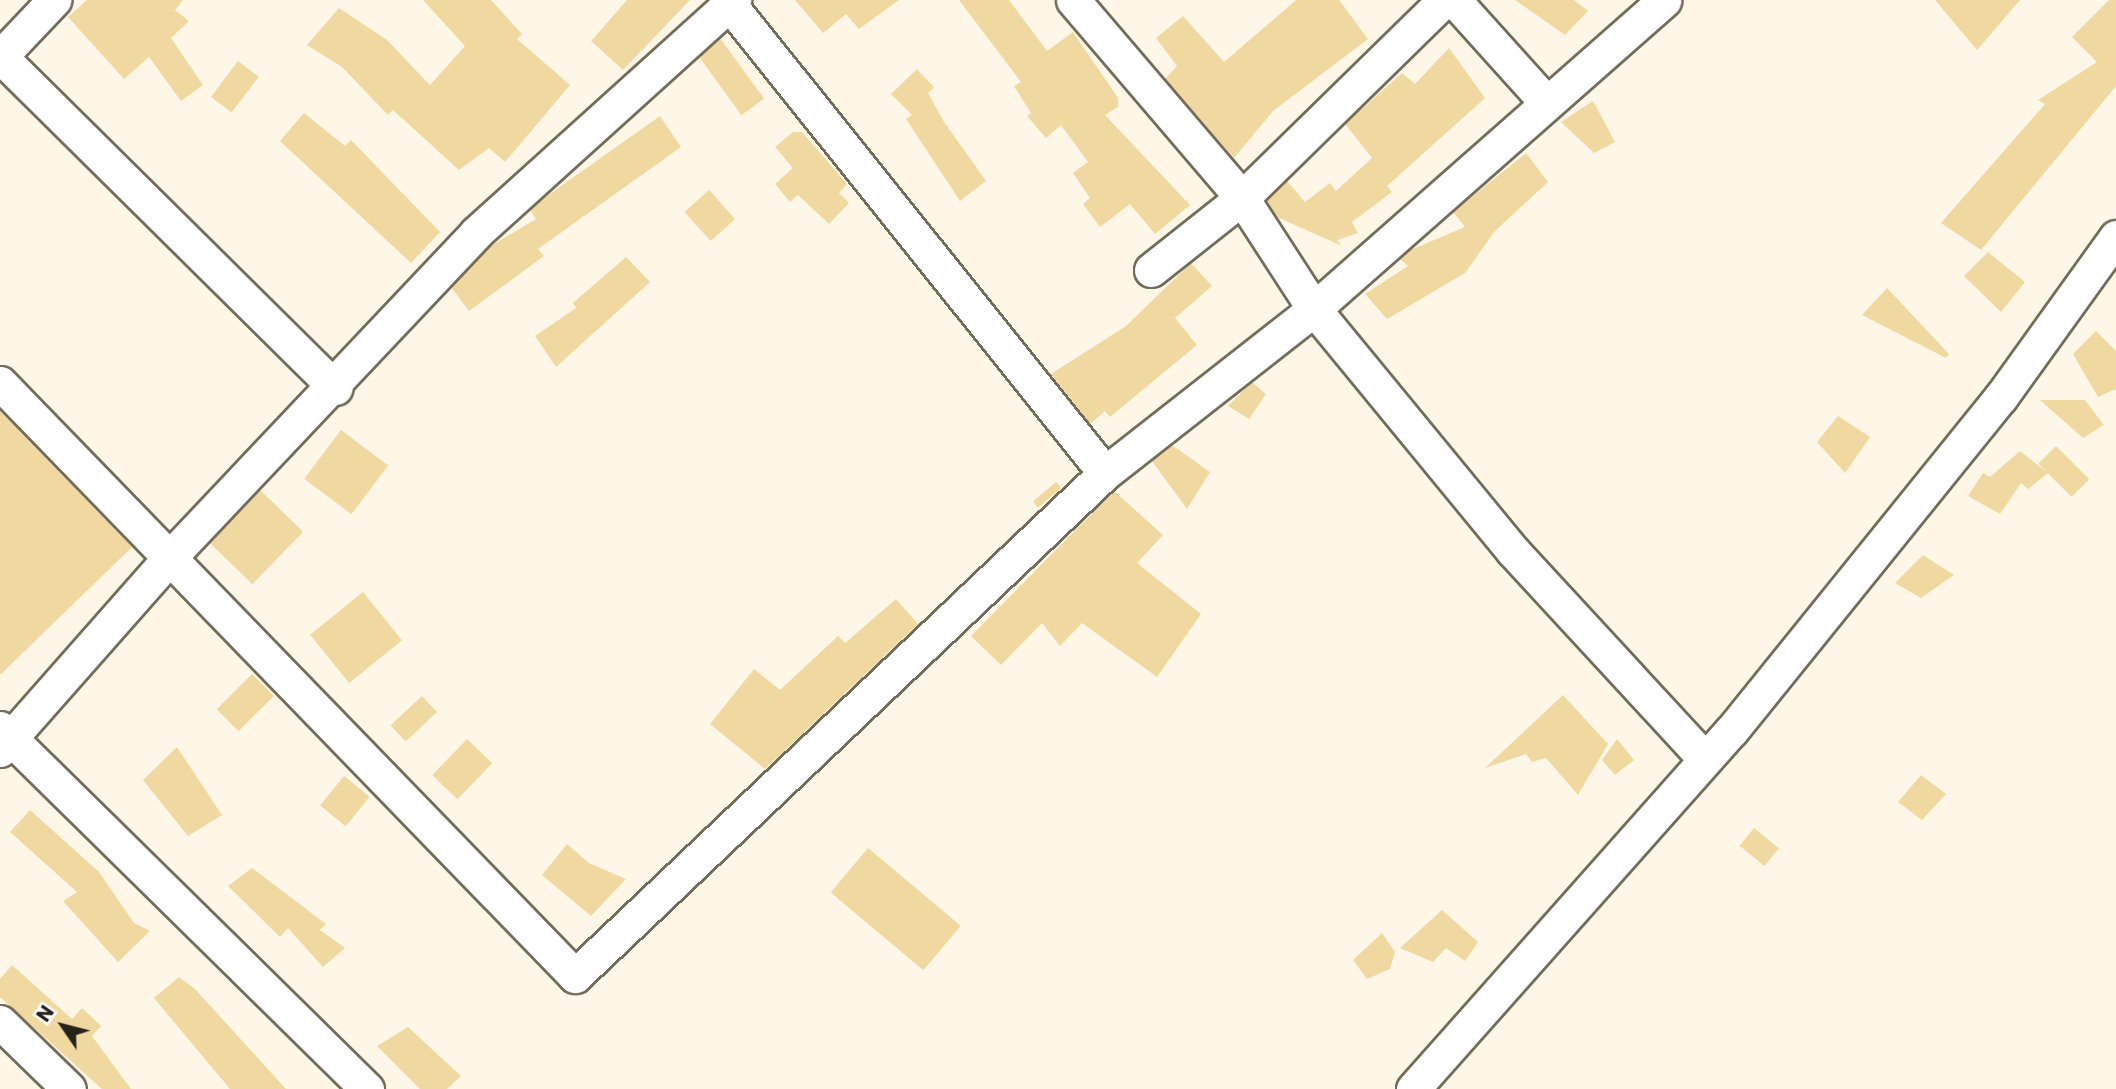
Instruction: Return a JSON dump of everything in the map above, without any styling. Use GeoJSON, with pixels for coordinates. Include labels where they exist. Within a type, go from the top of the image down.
{"type":"FeatureCollection","features":[{"type":"Feature","properties":{"kind":"street"},"geometry":{"type":"LineString","coordinates":[[54,0],[0,57],[335,388]]}},
{"type":"Feature","properties":{"kind":"street"},"geometry":{"type":"LineString","coordinates":[[1073,0],[1242,198],[1314,309],[1512,550],[1703,757]]}},
{"type":"Feature","properties":{"kind":"street"},"geometry":{"type":"LineString","coordinates":[[1151,270],[1242,198],[1444,0]]}},
{"type":"Feature","properties":{"kind":"street"},"geometry":{"type":"LineString","coordinates":[[1454,0],[1546,102]]}},
{"type":"Feature","properties":{"kind":"street"},"geometry":{"type":"LineString","coordinates":[[0,383],[575,976],[1105,473],[1314,309],[1664,0]]}},
{"type":"Feature","properties":{"kind":"street"},"geometry":{"type":"LineString","coordinates":[[367,1089],[4,739],[170,556],[335,388],[476,233],[730,1],[1105,473]]}},
{"type":"Feature","properties":{"kind":"street"},"geometry":{"type":"LineString","coordinates":[[1413,1089],[1703,757],[1738,723],[2001,397],[2116,237]]}},
{"type":"Feature","properties":{"kind":"street"},"geometry":{"type":"LineString","coordinates":[[0,1022],[68,1089]]}},
{"type":"Feature","properties":{"kind":"building"},"geometry":{"type":"Polygon","coordinates":[[[87,0],[183,0],[175,10],[189,21],[171,38],[203,85],[181,101],[149,57],[124,79],[68,17],[87,0]]]}},
{"type":"Feature","properties":{"kind":"building"},"geometry":{"type":"Polygon","coordinates":[[[423,0],[491,0],[522,34],[517,39],[570,85],[505,162],[489,148],[459,170],[393,110],[388,115],[342,67],[307,45],[339,8],[387,40],[430,85],[465,46],[423,0]]]}},
{"type":"Feature","properties":{"kind":"building"},"geometry":{"type":"Polygon","coordinates":[[[627,0],[690,0],[623,70],[591,41],[627,0]]]}},
{"type":"Feature","properties":{"kind":"building"},"geometry":{"type":"Polygon","coordinates":[[[795,0],[899,0],[859,29],[846,14],[823,33],[795,0]]]}},
{"type":"Feature","properties":{"kind":"building"},"geometry":{"type":"Polygon","coordinates":[[[959,0],[1009,0],[1047,51],[1073,32],[1118,98],[1118,107],[1105,115],[1190,205],[1155,234],[1130,204],[1100,227],[1083,204],[1090,198],[1073,173],[1088,162],[1061,125],[1046,138],[1027,116],[1031,113],[1014,86],[1021,82],[959,0]]]}},
{"type":"Feature","properties":{"kind":"building"},"geometry":{"type":"Polygon","coordinates":[[[1296,0],[1339,0],[1368,39],[1273,111],[1234,158],[1165,79],[1177,66],[1156,38],[1183,16],[1224,62],[1296,0]]]}},
{"type":"Feature","properties":{"kind":"building"},"geometry":{"type":"Polygon","coordinates":[[[1515,0],[1574,0],[1588,11],[1565,35],[1515,0]]]}},
{"type":"Feature","properties":{"kind":"building"},"geometry":{"type":"Polygon","coordinates":[[[1935,0],[2020,0],[1977,50],[1935,0]]]}},
{"type":"Feature","properties":{"kind":"building"},"geometry":{"type":"Polygon","coordinates":[[[2109,0],[2116,0],[2116,86],[1981,250],[1941,223],[2045,104],[2038,100],[2097,62],[2072,37],[2109,0]]]}},
{"type":"Feature","properties":{"kind":"building"},"geometry":{"type":"Polygon","coordinates":[[[720,38],[764,99],[741,115],[697,54],[720,38]]]}},
{"type":"Feature","properties":{"kind":"building"},"geometry":{"type":"Polygon","coordinates":[[[1449,48],[1485,98],[1387,186],[1392,192],[1352,222],[1358,233],[1337,240],[1342,246],[1277,217],[1267,201],[1287,181],[1305,202],[1330,183],[1336,191],[1372,158],[1345,124],[1402,73],[1415,84],[1449,48]]]}},
{"type":"Feature","properties":{"kind":"building"},"geometry":{"type":"Polygon","coordinates":[[[238,61],[259,77],[232,113],[211,97],[238,61]]]}},
{"type":"Feature","properties":{"kind":"building"},"geometry":{"type":"Polygon","coordinates":[[[917,69],[934,87],[928,93],[944,122],[986,181],[960,201],[906,119],[912,115],[891,94],[917,69]]]}},
{"type":"Feature","properties":{"kind":"building"},"geometry":{"type":"Polygon","coordinates":[[[1593,101],[1615,142],[1594,153],[1561,122],[1593,101]]]}},
{"type":"Feature","properties":{"kind":"building"},"geometry":{"type":"Polygon","coordinates":[[[304,113],[345,146],[351,140],[440,232],[411,263],[280,141],[304,113]]]}},
{"type":"Feature","properties":{"kind":"building"},"geometry":{"type":"Polygon","coordinates":[[[660,116],[681,147],[538,249],[544,256],[469,311],[451,287],[489,247],[536,219],[530,210],[537,203],[660,116]]]}},
{"type":"Feature","properties":{"kind":"building"},"geometry":{"type":"Polygon","coordinates":[[[793,132],[802,132],[847,184],[839,193],[849,203],[829,224],[798,195],[790,202],[775,184],[793,168],[775,147],[793,132]]]}},
{"type":"Feature","properties":{"kind":"building"},"geometry":{"type":"Polygon","coordinates":[[[1526,153],[1548,182],[1495,231],[1465,273],[1387,319],[1365,294],[1408,266],[1400,259],[1408,251],[1465,227],[1453,212],[1526,153]]]}},
{"type":"Feature","properties":{"kind":"building"},"geometry":{"type":"Polygon","coordinates":[[[709,190],[735,219],[711,241],[684,212],[709,190]]]}},
{"type":"Feature","properties":{"kind":"building"},"geometry":{"type":"Polygon","coordinates":[[[1988,252],[2025,282],[2001,312],[1964,276],[1988,252]]]}},
{"type":"Feature","properties":{"kind":"building"},"geometry":{"type":"Polygon","coordinates":[[[626,257],[650,282],[556,367],[535,336],[576,308],[573,303],[626,257]]]}},
{"type":"Feature","properties":{"kind":"building"},"geometry":{"type":"Polygon","coordinates":[[[1191,263],[1212,286],[1175,318],[1197,345],[1110,417],[1105,411],[1090,424],[1051,374],[1126,326],[1191,263]]]}},
{"type":"Feature","properties":{"kind":"building"},"geometry":{"type":"Polygon","coordinates":[[[1887,288],[1949,354],[1946,358],[1862,315],[1887,288]]]}},
{"type":"Feature","properties":{"kind":"building"},"geometry":{"type":"Polygon","coordinates":[[[2096,331],[2116,351],[2116,389],[2098,397],[2073,354],[2096,331]]]}},
{"type":"Feature","properties":{"kind":"building"},"geometry":{"type":"Polygon","coordinates":[[[1252,382],[1266,394],[1249,419],[1228,406],[1252,382]]]}},
{"type":"Feature","properties":{"kind":"building"},"geometry":{"type":"Polygon","coordinates":[[[2040,400],[2085,400],[2104,425],[2083,438],[2040,400]]]}},
{"type":"Feature","properties":{"kind":"building"},"geometry":{"type":"Polygon","coordinates":[[[0,411],[132,547],[0,675],[0,411]]]}},
{"type":"Feature","properties":{"kind":"building"},"geometry":{"type":"Polygon","coordinates":[[[1838,416],[1870,437],[1845,473],[1817,442],[1838,416]]]}},
{"type":"Feature","properties":{"kind":"building"},"geometry":{"type":"Polygon","coordinates":[[[341,430],[388,466],[351,514],[304,479],[341,430]]]}},
{"type":"Feature","properties":{"kind":"building"},"geometry":{"type":"Polygon","coordinates":[[[1172,445],[1210,472],[1187,509],[1152,461],[1172,445]]]}},
{"type":"Feature","properties":{"kind":"building"},"geometry":{"type":"Polygon","coordinates":[[[2056,446],[2089,479],[2072,497],[2038,464],[2056,446]]]}},
{"type":"Feature","properties":{"kind":"building"},"geometry":{"type":"Polygon","coordinates":[[[2020,451],[2048,473],[2028,489],[2021,483],[2000,514],[1968,496],[1983,473],[1990,477],[2020,451]]]}},
{"type":"Feature","properties":{"kind":"building"},"geometry":{"type":"Polygon","coordinates":[[[1056,482],[1061,488],[1038,507],[1033,501],[1056,482]]]}},
{"type":"Feature","properties":{"kind":"building"},"geometry":{"type":"Polygon","coordinates":[[[260,490],[303,532],[252,584],[209,543],[260,490]]]}},
{"type":"Feature","properties":{"kind":"building"},"geometry":{"type":"Polygon","coordinates":[[[1114,491],[1163,535],[1137,563],[1201,614],[1157,677],[1082,623],[1060,646],[1042,623],[1001,665],[971,636],[1114,491]]]}},
{"type":"Feature","properties":{"kind":"building"},"geometry":{"type":"Polygon","coordinates":[[[1923,555],[1954,575],[1921,598],[1895,583],[1923,555]]]}},
{"type":"Feature","properties":{"kind":"building"},"geometry":{"type":"Polygon","coordinates":[[[363,592],[402,640],[349,683],[310,635],[363,592]]]}},
{"type":"Feature","properties":{"kind":"building"},"geometry":{"type":"Polygon","coordinates":[[[896,599],[918,624],[765,769],[710,724],[754,669],[780,690],[838,636],[845,643],[896,599]]]}},
{"type":"Feature","properties":{"kind":"building"},"geometry":{"type":"Polygon","coordinates":[[[252,674],[274,696],[239,731],[217,709],[252,674]]]}},
{"type":"Feature","properties":{"kind":"building"},"geometry":{"type":"Polygon","coordinates":[[[1563,695],[1608,744],[1578,795],[1546,758],[1532,762],[1526,754],[1485,768],[1563,695]]]}},
{"type":"Feature","properties":{"kind":"building"},"geometry":{"type":"Polygon","coordinates":[[[422,696],[437,712],[406,741],[391,725],[422,696]]]}},
{"type":"Feature","properties":{"kind":"building"},"geometry":{"type":"Polygon","coordinates":[[[467,739],[492,763],[457,799],[432,775],[467,739]]]}},
{"type":"Feature","properties":{"kind":"building"},"geometry":{"type":"Polygon","coordinates":[[[1617,739],[1634,760],[1615,775],[1602,760],[1617,739]]]}},
{"type":"Feature","properties":{"kind":"building"},"geometry":{"type":"Polygon","coordinates":[[[177,747],[222,815],[188,836],[143,780],[177,747]]]}},
{"type":"Feature","properties":{"kind":"building"},"geometry":{"type":"Polygon","coordinates":[[[1921,775],[1946,794],[1922,820],[1898,802],[1921,775]]]}},
{"type":"Feature","properties":{"kind":"building"},"geometry":{"type":"Polygon","coordinates":[[[344,776],[370,797],[346,826],[320,806],[344,776]]]}},
{"type":"Feature","properties":{"kind":"building"},"geometry":{"type":"Polygon","coordinates":[[[30,810],[99,872],[134,923],[150,931],[118,962],[63,901],[77,892],[10,832],[30,810]]]}},
{"type":"Feature","properties":{"kind":"building"},"geometry":{"type":"Polygon","coordinates":[[[1754,828],[1779,848],[1764,866],[1740,846],[1754,828]]]}},
{"type":"Feature","properties":{"kind":"building"},"geometry":{"type":"Polygon","coordinates":[[[567,844],[589,863],[626,879],[591,916],[542,875],[567,844]]]}},
{"type":"Feature","properties":{"kind":"building"},"geometry":{"type":"Polygon","coordinates":[[[868,848],[961,926],[923,970],[831,892],[868,848]]]}},
{"type":"Feature","properties":{"kind":"building"},"geometry":{"type":"Polygon","coordinates":[[[252,868],[326,924],[320,930],[345,948],[323,967],[288,928],[280,937],[228,886],[252,868]]]}},
{"type":"Feature","properties":{"kind":"building"},"geometry":{"type":"Polygon","coordinates":[[[1442,910],[1478,942],[1465,961],[1446,948],[1433,962],[1400,948],[1442,910]]]}},
{"type":"Feature","properties":{"kind":"building"},"geometry":{"type":"Polygon","coordinates":[[[1382,933],[1395,952],[1390,969],[1367,979],[1353,960],[1382,933]]]}},
{"type":"Feature","properties":{"kind":"building"},"geometry":{"type":"Polygon","coordinates":[[[12,965],[72,1019],[82,1008],[101,1026],[92,1036],[131,1089],[102,1089],[0,997],[0,979],[12,965]]]}},
{"type":"Feature","properties":{"kind":"building"},"geometry":{"type":"Polygon","coordinates":[[[179,977],[195,989],[286,1089],[230,1089],[154,998],[179,977]]]}},
{"type":"Feature","properties":{"kind":"building"},"geometry":{"type":"Polygon","coordinates":[[[408,1027],[461,1076],[447,1089],[420,1089],[377,1046],[408,1027]]]}}]}
